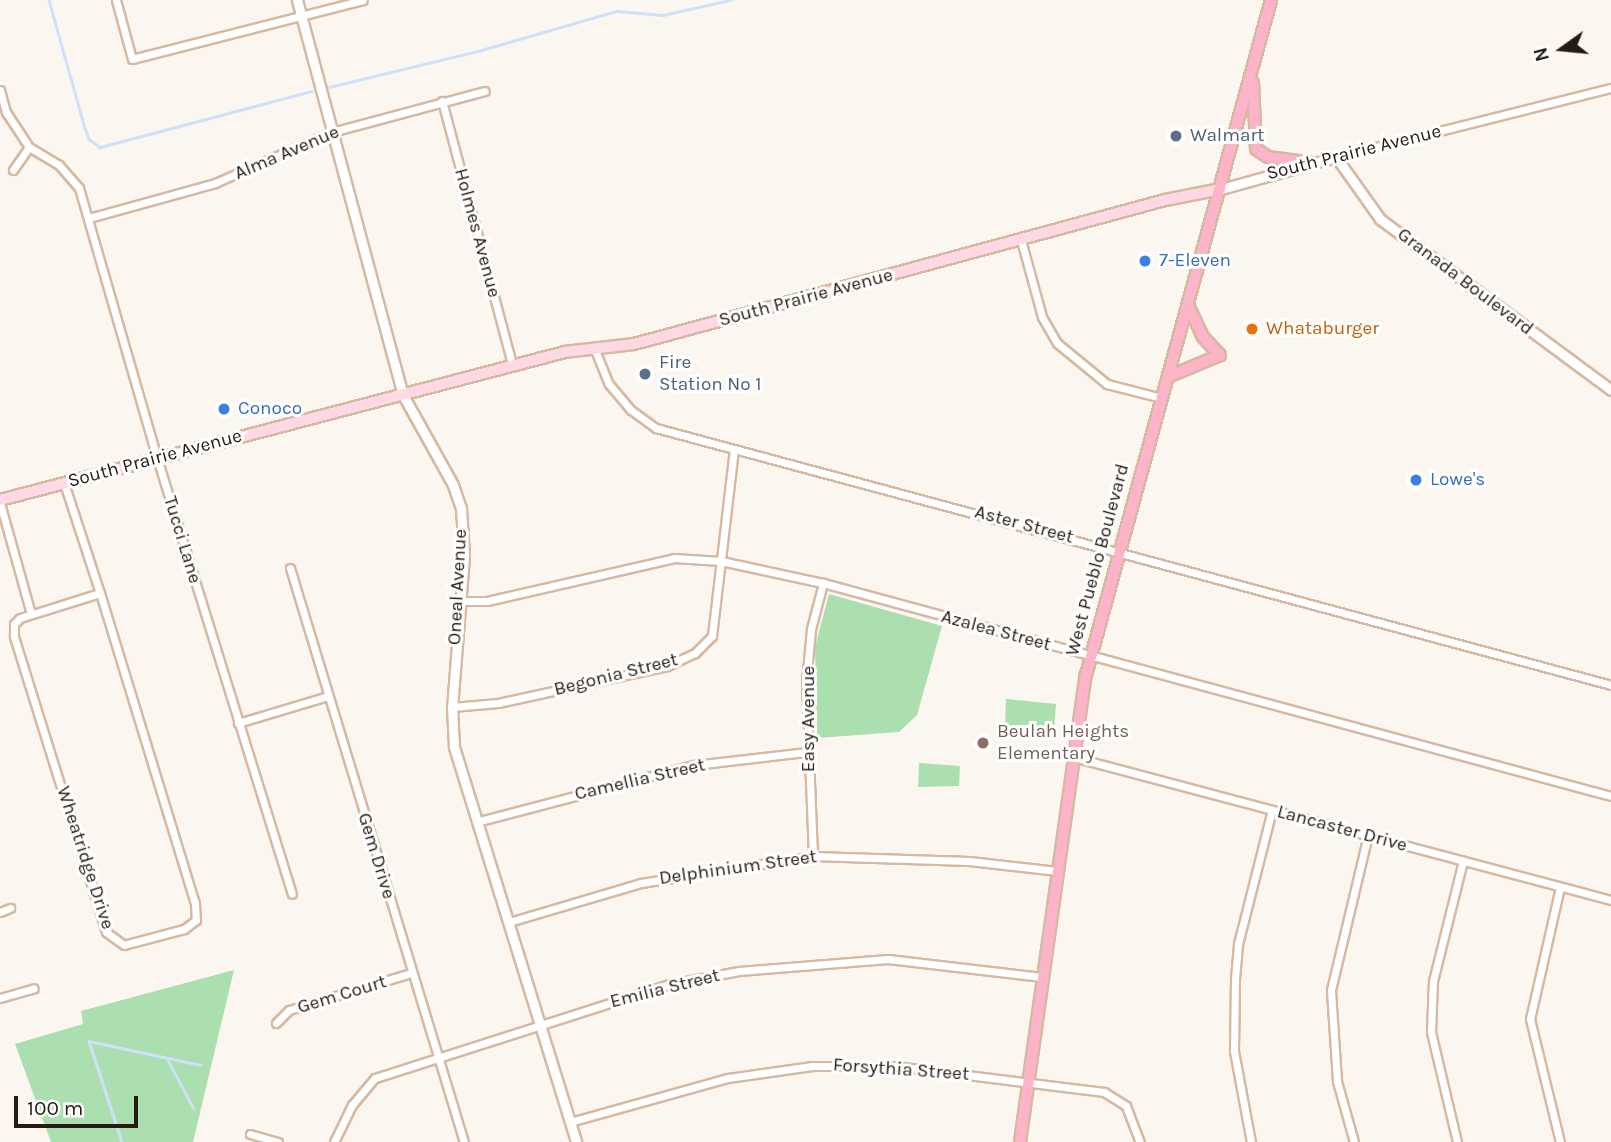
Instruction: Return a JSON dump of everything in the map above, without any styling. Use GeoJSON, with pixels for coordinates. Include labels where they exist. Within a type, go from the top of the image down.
{"type":"FeatureCollection","features":[{"type":"Feature","properties":{"kind":"main road","name":"West Pueblo Boulevard"},"geometry":{"type":"LineString","coordinates":[[1020,1142],[1072,757],[1090,656],[1271,0]]}},
{"type":"Feature","properties":{"kind":"main road"},"geometry":{"type":"LineString","coordinates":[[1253,67],[1256,149],[1268,157],[1312,163]]}},
{"type":"Feature","properties":{"kind":"main road","name":"South Prairie Avenue"},"geometry":{"type":"LineString","coordinates":[[0,501],[512,365],[646,341],[1221,189]]}},
{"type":"Feature","properties":{"kind":"main road"},"geometry":{"type":"LineString","coordinates":[[1167,377],[1220,355],[1203,337],[1188,305]]}},
{"type":"Feature","properties":{"kind":"street"},"geometry":{"type":"LineString","coordinates":[[116,0],[132,59],[363,0]]}},
{"type":"Feature","properties":{"kind":"street","name":"Oneal Avenue"},"geometry":{"type":"LineString","coordinates":[[297,0],[403,395],[453,485],[461,508],[464,556],[458,601],[452,707],[454,747],[576,1142]]}},
{"type":"Feature","properties":{"kind":"street","name":"South Prairie Avenue"},"geometry":{"type":"LineString","coordinates":[[1221,189],[1312,163],[1611,88]]}},
{"type":"Feature","properties":{"kind":"street","name":"Tucci Lane"},"geometry":{"type":"LineString","coordinates":[[0,90],[6,112],[29,147],[59,165],[79,188],[157,458],[292,894]]}},
{"type":"Feature","properties":{"kind":"street","name":"Alma Avenue"},"geometry":{"type":"LineString","coordinates":[[89,218],[215,183],[331,132],[485,90]]}},
{"type":"Feature","properties":{"kind":"street","name":"Holmes Avenue"},"geometry":{"type":"LineString","coordinates":[[442,100],[512,365]]}},
{"type":"Feature","properties":{"kind":"street"},"geometry":{"type":"LineString","coordinates":[[13,170],[29,147]]}},
{"type":"Feature","properties":{"kind":"street","name":"Granada Boulevard"},"geometry":{"type":"LineString","coordinates":[[1336,157],[1380,219],[1611,390]]}},
{"type":"Feature","properties":{"kind":"street"},"geometry":{"type":"LineString","coordinates":[[1021,240],[1042,317],[1057,343],[1074,362],[1107,384],[1162,398]]}},
{"type":"Feature","properties":{"kind":"street","name":"Aster Street"},"geometry":{"type":"LineString","coordinates":[[595,350],[609,384],[631,410],[656,428],[1611,685]]}},
{"type":"Feature","properties":{"kind":"street","name":"Begonia Street"},"geometry":{"type":"LineString","coordinates":[[452,707],[498,704],[667,666],[695,653],[712,636],[734,450]]}},
{"type":"Feature","properties":{"kind":"street","name":"Wheatridge Drive"},"geometry":{"type":"LineString","coordinates":[[31,614],[14,624],[14,636],[106,932],[124,945],[184,929],[196,920],[195,903],[64,483]]}},
{"type":"Feature","properties":{"kind":"street"},"geometry":{"type":"LineString","coordinates":[[0,501],[31,614],[100,593]]}},
{"type":"Feature","properties":{"kind":"street","name":"Azalea Street"},"geometry":{"type":"LineString","coordinates":[[458,601],[487,601],[674,558],[721,561],[823,583],[1611,796]]}},
{"type":"Feature","properties":{"kind":"street","name":"Gem Drive"},"geometry":{"type":"LineString","coordinates":[[290,568],[464,1142]]}},
{"type":"Feature","properties":{"kind":"street","name":"Easy Avenue"},"geometry":{"type":"LineString","coordinates":[[813,856],[806,681],[811,629],[823,583]]}},
{"type":"Feature","properties":{"kind":"street"},"geometry":{"type":"LineString","coordinates":[[238,723],[328,695]]}},
{"type":"Feature","properties":{"kind":"street","name":"Camellia Street"},"geometry":{"type":"LineString","coordinates":[[476,822],[694,765],[807,752]]}},
{"type":"Feature","properties":{"kind":"street","name":"Lancaster Drive"},"geometry":{"type":"LineString","coordinates":[[1072,757],[1611,900]]}},
{"type":"Feature","properties":{"kind":"street"},"geometry":{"type":"LineString","coordinates":[[1251,1142],[1234,1051],[1235,979],[1238,944],[1272,810]]}},
{"type":"Feature","properties":{"kind":"street"},"geometry":{"type":"LineString","coordinates":[[1354,1142],[1337,1081],[1331,990],[1368,835]]}},
{"type":"Feature","properties":{"kind":"street","name":"Delphinium Street"},"geometry":{"type":"LineString","coordinates":[[509,922],[641,883],[813,856],[969,861],[1057,871]]}},
{"type":"Feature","properties":{"kind":"street"},"geometry":{"type":"LineString","coordinates":[[1457,1142],[1431,1032],[1433,981],[1463,861]]}},
{"type":"Feature","properties":{"kind":"street"},"geometry":{"type":"LineString","coordinates":[[1560,887],[1530,1019],[1560,1142]]}},
{"type":"Feature","properties":{"kind":"street"},"geometry":{"type":"LineString","coordinates":[[0,912],[10,908]]}},
{"type":"Feature","properties":{"kind":"street","name":"Emilia Street"},"geometry":{"type":"LineString","coordinates":[[334,1142],[352,1104],[375,1078],[438,1055],[670,984],[819,962],[888,959],[1042,977]]}},
{"type":"Feature","properties":{"kind":"street","name":"Gem Court"},"geometry":{"type":"LineString","coordinates":[[276,1023],[289,1010],[411,973]]}},
{"type":"Feature","properties":{"kind":"street"},"geometry":{"type":"LineString","coordinates":[[0,998],[34,988]]}},
{"type":"Feature","properties":{"kind":"street","name":"Forsythia Street"},"geometry":{"type":"LineString","coordinates":[[570,1122],[728,1077],[813,1066],[895,1066],[1028,1081],[1112,1095],[1126,1105],[1140,1142]]}},
{"type":"Feature","properties":{"kind":"street"},"geometry":{"type":"LineString","coordinates":[[250,1133],[278,1142]]}},
{"type":"Feature","properties":{"kind":"green space"},"geometry":{"type":"Polygon","coordinates":[[[829,594],[942,626],[917,715],[899,732],[817,738],[815,647],[829,594]]]}},
{"type":"Feature","properties":{"kind":"green space"},"geometry":{"type":"Polygon","coordinates":[[[1006,699],[1056,704],[1054,730],[1005,728],[1006,699]]]}},
{"type":"Feature","properties":{"kind":"green space"},"geometry":{"type":"Polygon","coordinates":[[[919,763],[960,766],[959,786],[918,787],[919,763]]]}},
{"type":"Feature","properties":{"kind":"green space"},"geometry":{"type":"Polygon","coordinates":[[[234,970],[193,1142],[51,1142],[15,1044],[83,1024],[81,1011],[234,970]]]}},
{"type":"Feature","properties":{"kind":"waterway"},"geometry":{"type":"LineString","coordinates":[[49,0],[85,128],[89,139],[100,147],[312,91]]}},
{"type":"Feature","properties":{"kind":"waterway"},"geometry":{"type":"LineString","coordinates":[[329,87],[478,51],[617,11],[663,15],[730,0]]}},
{"type":"Feature","properties":{"kind":"waterway"},"geometry":{"type":"LineString","coordinates":[[89,1041],[201,1065]]}},
{"type":"Feature","properties":{"kind":"waterway"},"geometry":{"type":"LineString","coordinates":[[89,1041],[122,1142]]}},
{"type":"Feature","properties":{"kind":"waterway"},"geometry":{"type":"LineString","coordinates":[[168,1060],[194,1109]]}},
{"type":"Feature","properties":{"kind":"place","name":"Walmart"},"geometry":{"type":"Point","coordinates":[1176,136]}},
{"type":"Feature","properties":{"kind":"place","name":"7-Eleven"},"geometry":{"type":"Point","coordinates":[1145,261]}},
{"type":"Feature","properties":{"kind":"place","name":"Whataburger"},"geometry":{"type":"Point","coordinates":[1252,329]}},
{"type":"Feature","properties":{"kind":"place","name":"Fire Station No 1"},"geometry":{"type":"Point","coordinates":[645,374]}},
{"type":"Feature","properties":{"kind":"place","name":"Conoco"},"geometry":{"type":"Point","coordinates":[224,409]}},
{"type":"Feature","properties":{"kind":"place","name":"Lowe's"},"geometry":{"type":"Point","coordinates":[1416,480]}},
{"type":"Feature","properties":{"kind":"place","name":"Beulah Heights Elementary"},"geometry":{"type":"Point","coordinates":[983,743]}}]}
